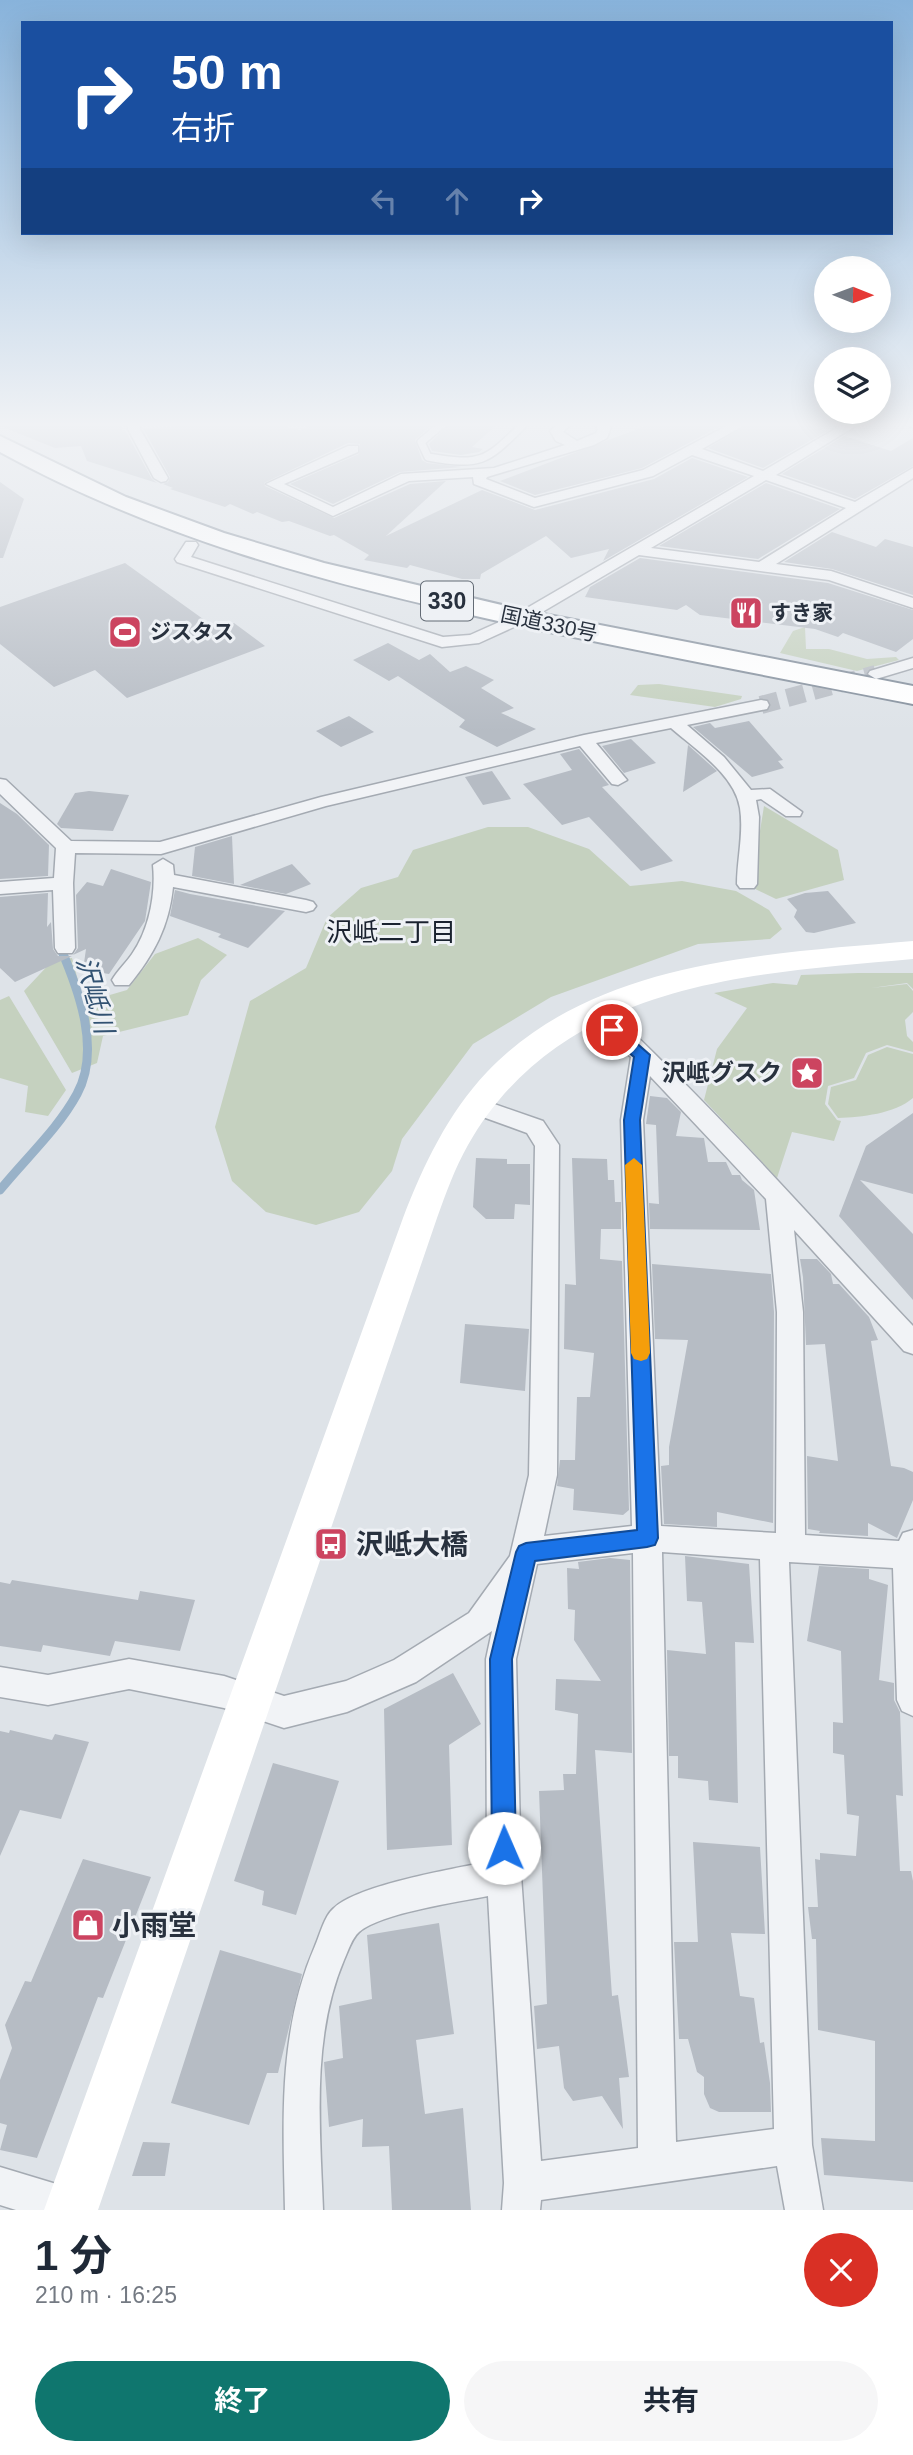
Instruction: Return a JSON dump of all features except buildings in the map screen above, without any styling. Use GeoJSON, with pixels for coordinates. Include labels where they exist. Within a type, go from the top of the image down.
{"type":"FeatureCollection","features":[{"type":"Feature","properties":{"kind":"highway","name":"国道330号"},"geometry":{"type":"LineString","coordinates":[[144,525],[191,545],[399,608],[583,649],[913,710]]}},
{"type":"Feature","properties":{"kind":"highway","name":"国道330号"},"geometry":{"type":"LineString","coordinates":[[184,525],[244,548],[352,579],[521,618],[913,695]]}},
{"type":"Feature","properties":{"kind":"street"},"geometry":{"type":"LineString","coordinates":[[497,630],[678,525]]}},
{"type":"Feature","properties":{"kind":"street"},"geometry":{"type":"LineString","coordinates":[[761,567],[827,525]]}},
{"type":"Feature","properties":{"kind":"street"},"geometry":{"type":"LineString","coordinates":[[635,550],[831,576],[913,603]]}},
{"type":"Feature","properties":{"kind":"street"},"geometry":{"type":"LineString","coordinates":[[876,674],[913,663]]}},
{"type":"Feature","properties":{"kind":"street"},"geometry":{"type":"LineString","coordinates":[[0,784],[66,847],[161,848],[321,802],[584,740],[761,705]]}},
{"type":"Feature","properties":{"kind":"street"},"geometry":{"type":"LineString","coordinates":[[673,721],[714,758],[746,793],[750,834],[745,860],[747,884]]}},
{"type":"Feature","properties":{"kind":"street"},"geometry":{"type":"LineString","coordinates":[[584,740],[618,780]]}},
{"type":"Feature","properties":{"kind":"street"},"geometry":{"type":"LineString","coordinates":[[747,797],[764,793],[793,812]]}},
{"type":"Feature","properties":{"kind":"street"},"geometry":{"type":"LineString","coordinates":[[65,948],[63,883],[66,847]]}},
{"type":"Feature","properties":{"kind":"street"},"geometry":{"type":"LineString","coordinates":[[122,980],[145,950],[165,878],[161,848]]}},
{"type":"Feature","properties":{"kind":"street"},"geometry":{"type":"LineString","coordinates":[[165,878],[306,906]]}},
{"type":"Feature","properties":{"kind":"street"},"geometry":{"type":"LineString","coordinates":[[0,888],[63,883]]}},
{"type":"Feature","properties":{"kind":"street"},"geometry":{"type":"LineString","coordinates":[[0,2186],[71,2208],[410,1247],[443,1161],[477,1106],[492,1087],[553,1034],[640,990],[698,974],[774,962],[913,950]]}},
{"type":"Feature","properties":{"kind":"street"},"geometry":{"type":"LineString","coordinates":[[592,1012],[642,1055],[778,1195],[815,1240],[913,1343]]}},
{"type":"Feature","properties":{"kind":"street"},"geometry":{"type":"LineString","coordinates":[[642,1055],[632,1120],[647,1538],[657,2165]]}},
{"type":"Feature","properties":{"kind":"street"},"geometry":{"type":"LineString","coordinates":[[477,1106],[535,1127],[547,1145],[543,1475],[501,1659],[504,1875],[522,2197],[657,2165],[793,2145]]}},
{"type":"Feature","properties":{"kind":"street"},"geometry":{"type":"LineString","coordinates":[[778,1195],[790,1312],[782,1549],[793,2145],[804,2210]]}},
{"type":"Feature","properties":{"kind":"street"},"geometry":{"type":"LineString","coordinates":[[526,1552],[647,1538],[782,1549],[911,1552],[913,1700]]}},
{"type":"Feature","properties":{"kind":"street"},"geometry":{"type":"LineString","coordinates":[[0,1682],[48,1689],[129,1674],[224,1692],[284,1712],[347,1696],[405,1671],[480,1623],[526,1552]]}},
{"type":"Feature","properties":{"kind":"street"},"geometry":{"type":"LineString","coordinates":[[304,2210],[301,2081],[312,1998],[346,1920],[380,1905],[504,1875]]}},
{"type":"Feature","properties":{"kind":"green space"},"geometry":{"type":"Polygon","coordinates":[[[805,627],[806,649],[829,649],[867,659],[896,657],[899,660],[857,671],[780,653],[793,631],[805,627]]]}},
{"type":"Feature","properties":{"kind":"green space"},"geometry":{"type":"Polygon","coordinates":[[[659,684],[742,696],[741,699],[715,707],[630,695],[638,685],[659,684]]]}},
{"type":"Feature","properties":{"kind":"green space"},"geometry":{"type":"Polygon","coordinates":[[[764,806],[838,850],[844,880],[776,899],[751,887],[764,806]]]}},
{"type":"Feature","properties":{"kind":"green space"},"geometry":{"type":"Polygon","coordinates":[[[488,827],[528,827],[589,849],[630,886],[682,881],[736,891],[769,910],[782,929],[770,939],[698,944],[551,997],[473,1044],[402,1139],[392,1171],[359,1212],[316,1225],[266,1212],[232,1181],[215,1127],[250,1001],[306,968],[327,918],[361,888],[398,877],[413,850],[488,827]]]}},
{"type":"Feature","properties":{"kind":"green space"},"geometry":{"type":"Polygon","coordinates":[[[198,938],[227,955],[201,980],[188,1015],[103,1036],[97,1063],[72,1073],[24,991],[53,960],[72,958],[82,995],[89,1001],[127,990],[155,954],[198,938]]]}},
{"type":"Feature","properties":{"kind":"green space"},"geometry":{"type":"Polygon","coordinates":[[[913,973],[913,989],[907,983],[871,988],[907,984],[913,991],[913,1012],[905,1020],[907,1036],[913,1042],[913,1052],[887,1045],[866,1053],[854,1078],[828,1086],[825,1104],[837,1120],[841,1121],[834,1141],[792,1132],[777,1178],[704,1100],[717,1049],[747,1008],[714,993],[773,983],[797,985],[801,975],[913,973]]]}},
{"type":"Feature","properties":{"kind":"green space"},"geometry":{"type":"Polygon","coordinates":[[[9,996],[66,1090],[48,1116],[25,1112],[28,1086],[0,1078],[0,1000],[9,996]]]}},
{"type":"Feature","properties":{"kind":"green space"},"geometry":{"type":"Polygon","coordinates":[[[887,1047],[913,1054],[913,1098],[887,1111],[838,1118],[828,1104],[831,1087],[856,1080],[868,1055],[887,1047]]]}},
{"type":"Feature","properties":{"kind":"waterway","name":"沢岻川"},"geometry":{"type":"LineString","coordinates":[[0,1190],[41,1144],[69,1107],[84,1077],[87,1059],[85,1021],[61,949]]}},
{"type":"Feature","properties":{"kind":"tunnel"},"geometry":{"type":"LineString","coordinates":[[761,705],[876,674]]}},
{"type":"Feature","properties":{"kind":"slow traffic"},"geometry":{"type":"LineString","coordinates":[[634,1165],[641,1353]]}},
{"type":"Feature","properties":{"kind":"place","name":"すき家"},"geometry":{"type":"Point","coordinates":[746,613]}},
{"type":"Feature","properties":{"kind":"place","name":"ジスタス"},"geometry":{"type":"Point","coordinates":[125,632]}},
{"type":"Feature","properties":{"kind":"place","name":"沢岻グスク"},"geometry":{"type":"Point","coordinates":[807,1073]}},
{"type":"Feature","properties":{"kind":"place","name":"沢岻大橋"},"geometry":{"type":"Point","coordinates":[331,1544]}},
{"type":"Feature","properties":{"kind":"place","name":"小雨堂"},"geometry":{"type":"Point","coordinates":[88,1925]}},
{"type":"Feature","properties":{"kind":"district","name":"沢岻二丁目"},"geometry":{"type":"Point","coordinates":[391,932]}},
{"type":"Feature","properties":{"kind":"route"},"geometry":{"type":"LineString","coordinates":[[504,1848],[501,1659],[526,1552],[647,1538],[632,1120],[642,1055],[612,1030]]}}]}
